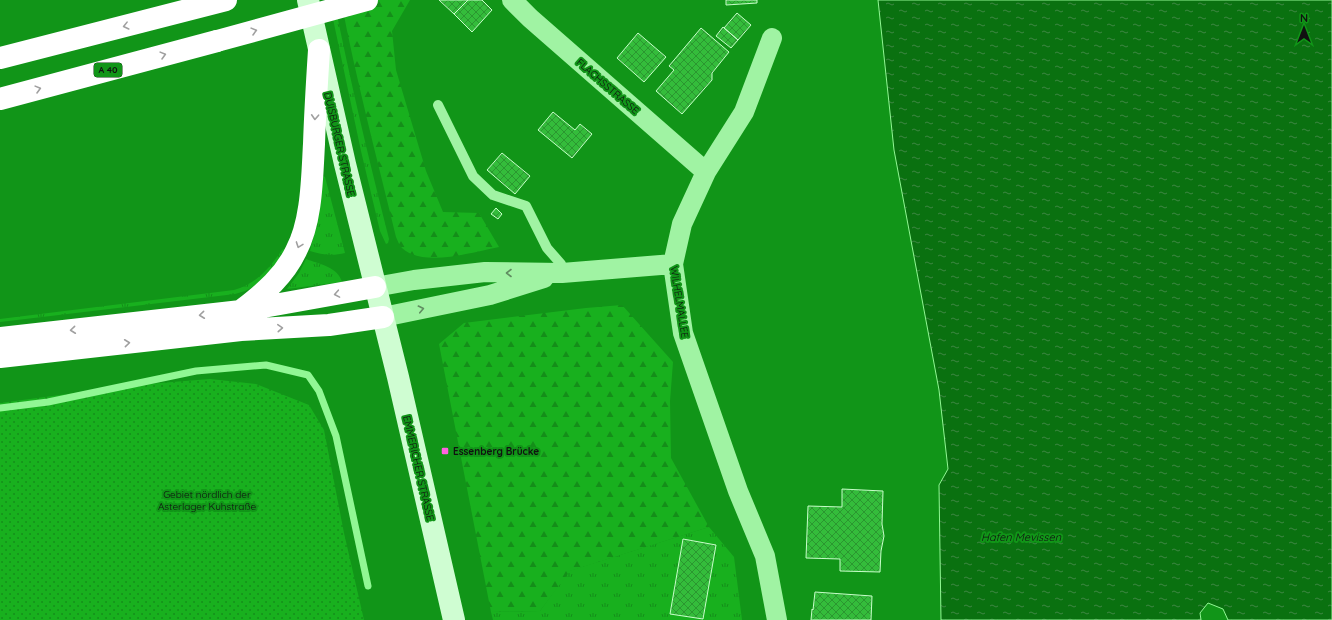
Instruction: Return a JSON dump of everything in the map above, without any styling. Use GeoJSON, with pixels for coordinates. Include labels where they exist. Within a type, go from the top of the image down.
{"type":"FeatureCollection","features":[{"type":"Feature","properties":{"kind":"highway"},"geometry":{"type":"LineString","coordinates":[[0,58],[226,0]]}},
{"type":"Feature","properties":{"kind":"highway","name":"A 40"},"geometry":{"type":"LineString","coordinates":[[0,99],[367,0]]}},
{"type":"Feature","properties":{"kind":"highway"},"geometry":{"type":"LineString","coordinates":[[241,311],[266,291],[282,274],[297,250],[307,221],[312,175],[319,50]]}},
{"type":"Feature","properties":{"kind":"highway"},"geometry":{"type":"LineString","coordinates":[[0,338],[241,311],[375,287]]}},
{"type":"Feature","properties":{"kind":"highway"},"geometry":{"type":"LineString","coordinates":[[0,357],[241,330],[329,325],[383,317]]}},
{"type":"Feature","properties":{"kind":"main road","name":"DUISBURGER STRASSE"},"geometry":{"type":"LineString","coordinates":[[308,0],[345,164],[383,317]]}},
{"type":"Feature","properties":{"kind":"main road","name":"EMMERICHER STRASSE"},"geometry":{"type":"LineString","coordinates":[[383,317],[454,620]]}},
{"type":"Feature","properties":{"kind":"street","name":"FLACHSSTRASSE"},"geometry":{"type":"LineString","coordinates":[[512,0],[530,18],[706,172]]}},
{"type":"Feature","properties":{"kind":"street","name":"WILHELMALLEE"},"geometry":{"type":"LineString","coordinates":[[772,38],[744,112],[706,172],[682,224],[673,264],[683,333],[738,491],[765,556],[777,620]]}},
{"type":"Feature","properties":{"kind":"street"},"geometry":{"type":"LineString","coordinates":[[375,287],[414,280],[485,272],[562,273],[673,264]]}},
{"type":"Feature","properties":{"kind":"street"},"geometry":{"type":"LineString","coordinates":[[383,317],[490,295],[562,273]]}},
{"type":"Feature","properties":{"kind":"lane"},"geometry":{"type":"LineString","coordinates":[[438,105],[473,176],[493,195],[526,206],[546,248],[561,264],[562,273]]}},
{"type":"Feature","properties":{"kind":"green space"},"geometry":{"type":"Polygon","coordinates":[[[329,0],[334,0],[360,120],[389,239],[388,243],[386,244],[380,231],[361,151],[329,0]]]}},
{"type":"Feature","properties":{"kind":"green space"},"geometry":{"type":"Polygon","coordinates":[[[341,0],[410,0],[392,31],[396,70],[426,171],[443,212],[479,213],[499,247],[462,255],[435,258],[411,254],[400,246],[396,237],[367,119],[341,0]]]}},
{"type":"Feature","properties":{"kind":"green space"},"geometry":{"type":"Polygon","coordinates":[[[323,176],[325,177],[345,253],[328,255],[310,251],[317,222],[323,176]]]}},
{"type":"Feature","properties":{"kind":"green space"},"geometry":{"type":"Polygon","coordinates":[[[285,249],[282,259],[257,285],[235,294],[0,322],[0,319],[234,290],[255,280],[267,269],[282,250],[285,249]]]}},
{"type":"Feature","properties":{"kind":"green space"},"geometry":{"type":"Polygon","coordinates":[[[306,259],[332,269],[337,273],[342,282],[287,289],[299,273],[306,259]]]}},
{"type":"Feature","properties":{"kind":"green space"},"geometry":{"type":"Polygon","coordinates":[[[622,305],[673,362],[670,401],[671,458],[709,527],[570,571],[540,611],[491,612],[439,344],[464,323],[622,305]]]}},
{"type":"Feature","properties":{"kind":"green space","name":"Gebiet nördlich der Asterlager Kuhstraße"},"geometry":{"type":"Polygon","coordinates":[[[210,379],[256,384],[309,405],[324,430],[344,533],[364,620],[0,620],[0,403],[135,385],[210,379]]]}},
{"type":"Feature","properties":{"kind":"green space"},"geometry":{"type":"Polygon","coordinates":[[[709,527],[734,557],[742,620],[493,620],[491,612],[540,611],[569,571],[709,527]]]}},
{"type":"Feature","properties":{"kind":"water","name":"Hafen Mevissen"},"geometry":{"type":"Polygon","coordinates":[[[878,0],[1332,0],[1332,620],[1228,620],[1223,609],[1208,603],[1200,613],[1201,620],[941,620],[939,485],[948,469],[939,390],[894,150],[878,0]]]}},
{"type":"Feature","properties":{"kind":"building"},"geometry":{"type":"Polygon","coordinates":[[[439,0],[468,0],[454,14],[439,0]]]}},
{"type":"Feature","properties":{"kind":"building"},"geometry":{"type":"Polygon","coordinates":[[[468,0],[482,0],[492,10],[472,32],[454,14],[468,0]]]}},
{"type":"Feature","properties":{"kind":"building"},"geometry":{"type":"Polygon","coordinates":[[[726,0],[757,0],[757,3],[726,5],[726,0]]]}},
{"type":"Feature","properties":{"kind":"building"},"geometry":{"type":"Polygon","coordinates":[[[737,13],[751,25],[738,40],[724,28],[737,13]]]}},
{"type":"Feature","properties":{"kind":"building"},"geometry":{"type":"Polygon","coordinates":[[[723,27],[738,40],[731,48],[716,36],[723,27]]]}},
{"type":"Feature","properties":{"kind":"building"},"geometry":{"type":"Polygon","coordinates":[[[701,28],[729,52],[712,73],[712,80],[682,114],[656,91],[674,70],[669,66],[701,28]]]}},
{"type":"Feature","properties":{"kind":"building"},"geometry":{"type":"Polygon","coordinates":[[[638,33],[666,57],[644,82],[617,58],[638,33]]]}},
{"type":"Feature","properties":{"kind":"building"},"geometry":{"type":"Polygon","coordinates":[[[553,112],[575,130],[580,124],[592,134],[572,158],[538,130],[553,112]]]}},
{"type":"Feature","properties":{"kind":"building"},"geometry":{"type":"Polygon","coordinates":[[[502,153],[530,176],[515,194],[487,170],[502,153]]]}},
{"type":"Feature","properties":{"kind":"building"},"geometry":{"type":"Polygon","coordinates":[[[496,208],[502,214],[498,219],[491,214],[496,208]]]}},
{"type":"Feature","properties":{"kind":"building"},"geometry":{"type":"Polygon","coordinates":[[[842,489],[883,491],[882,524],[884,536],[881,551],[880,572],[840,571],[840,559],[806,558],[808,506],[842,507],[842,489]]]}},
{"type":"Feature","properties":{"kind":"building"},"geometry":{"type":"Polygon","coordinates":[[[683,539],[716,545],[703,619],[670,614],[683,539]]]}},
{"type":"Feature","properties":{"kind":"building"},"geometry":{"type":"Polygon","coordinates":[[[815,592],[872,596],[871,620],[811,620],[815,592]]]}},
{"type":"Feature","properties":{"kind":"waterway"},"geometry":{"type":"LineString","coordinates":[[0,408],[48,402],[196,371],[266,365],[308,375],[319,391],[336,436],[368,586]]}},
{"type":"Feature","properties":{"kind":"place","name":"Essenberg Brücke"},"geometry":{"type":"Point","coordinates":[445,451]}}]}
